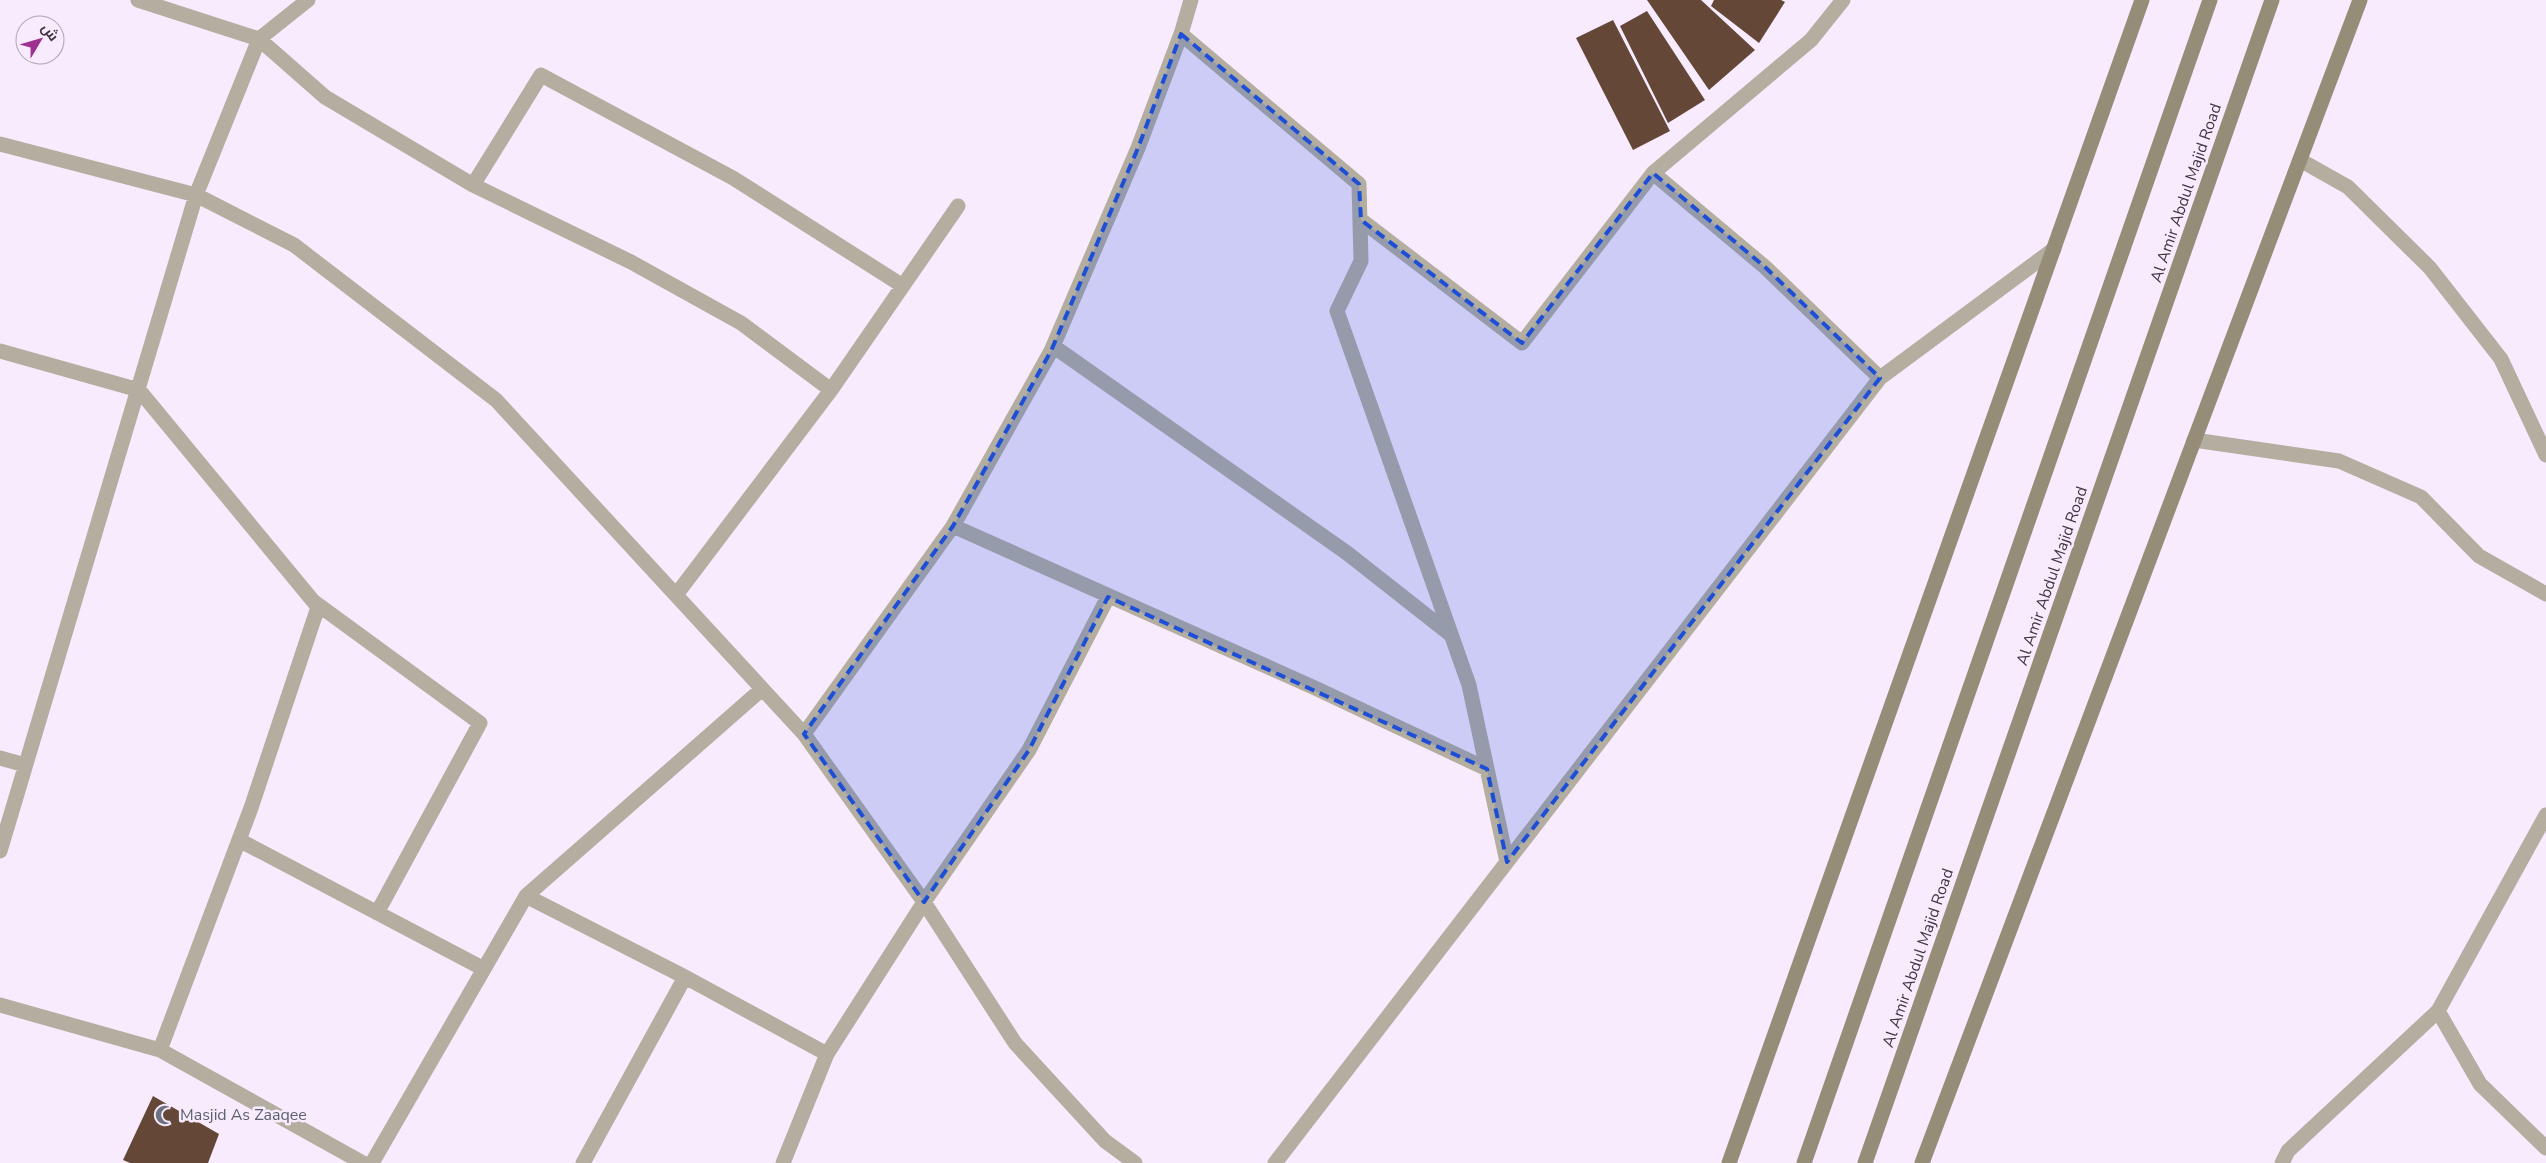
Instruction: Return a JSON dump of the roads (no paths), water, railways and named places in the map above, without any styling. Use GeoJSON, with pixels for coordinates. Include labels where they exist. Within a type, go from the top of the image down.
{"type":"FeatureCollection","features":[{"type":"Feature","properties":{"kind":"main road"},"geometry":{"type":"LineString","coordinates":[[1729,1163],[2142,0]]}},
{"type":"Feature","properties":{"kind":"main road"},"geometry":{"type":"LineString","coordinates":[[1804,1163],[2210,0]]}},
{"type":"Feature","properties":{"kind":"main road","name":"Al Amir Abdul Majid Road"},"geometry":{"type":"LineString","coordinates":[[1865,1163],[2272,0]]}},
{"type":"Feature","properties":{"kind":"main road"},"geometry":{"type":"LineString","coordinates":[[1922,1163],[2360,0]]}},
{"type":"Feature","properties":{"kind":"street"},"geometry":{"type":"LineString","coordinates":[[138,0],[258,39],[325,97],[473,185],[631,262],[741,323],[831,390]]}},
{"type":"Feature","properties":{"kind":"street"},"geometry":{"type":"LineString","coordinates":[[0,851],[196,195],[258,39],[308,0]]}},
{"type":"Feature","properties":{"kind":"street"},"geometry":{"type":"LineString","coordinates":[[804,734],[953,526],[1053,346],[1138,148],[1181,34],[1191,0]]}},
{"type":"Feature","properties":{"kind":"street"},"geometry":{"type":"LineString","coordinates":[[1361,220],[1522,343],[1653,173],[1811,40],[1843,0]]}},
{"type":"Feature","properties":{"kind":"street"},"geometry":{"type":"LineString","coordinates":[[1181,34],[1359,184],[1361,260],[1337,311],[1469,685],[1507,862]]}},
{"type":"Feature","properties":{"kind":"street"},"geometry":{"type":"LineString","coordinates":[[473,185],[541,75],[733,178],[903,286]]}},
{"type":"Feature","properties":{"kind":"street"},"geometry":{"type":"LineString","coordinates":[[0,144],[196,195],[294,245],[496,400],[761,690],[804,734],[924,902],[1015,1043],[1105,1142],[1135,1163]]}},
{"type":"Feature","properties":{"kind":"street"},"geometry":{"type":"LineString","coordinates":[[2300,160],[2348,187],[2430,268],[2501,359],[2546,455]]}},
{"type":"Feature","properties":{"kind":"street"},"geometry":{"type":"LineString","coordinates":[[1653,173],[1765,267],[1880,378]]}},
{"type":"Feature","properties":{"kind":"street"},"geometry":{"type":"LineString","coordinates":[[676,596],[831,390],[958,206]]}},
{"type":"Feature","properties":{"kind":"street"},"geometry":{"type":"LineString","coordinates":[[1275,1163],[1880,378],[2054,249]]}},
{"type":"Feature","properties":{"kind":"street"},"geometry":{"type":"LineString","coordinates":[[1053,346],[1347,553],[1450,634]]}},
{"type":"Feature","properties":{"kind":"street"},"geometry":{"type":"LineString","coordinates":[[0,351],[139,390],[318,607],[239,840],[160,1050]]}},
{"type":"Feature","properties":{"kind":"street"},"geometry":{"type":"LineString","coordinates":[[2194,440],[2339,461],[2421,498],[2480,556],[2546,594]]}},
{"type":"Feature","properties":{"kind":"street"},"geometry":{"type":"LineString","coordinates":[[953,526],[1315,688],[1487,769]]}},
{"type":"Feature","properties":{"kind":"street"},"geometry":{"type":"LineString","coordinates":[[783,1163],[827,1054],[924,902],[1029,750],[1108,597]]}},
{"type":"Feature","properties":{"kind":"street"},"geometry":{"type":"LineString","coordinates":[[313,601],[480,723],[377,913]]}},
{"type":"Feature","properties":{"kind":"street"},"geometry":{"type":"LineString","coordinates":[[372,1163],[526,896],[761,690]]}},
{"type":"Feature","properties":{"kind":"street"},"geometry":{"type":"LineString","coordinates":[[0,758],[26,765]]}},
{"type":"Feature","properties":{"kind":"street"},"geometry":{"type":"LineString","coordinates":[[2282,1163],[2288,1151],[2438,1011],[2546,815]]}},
{"type":"Feature","properties":{"kind":"street"},"geometry":{"type":"LineString","coordinates":[[239,840],[484,969]]}},
{"type":"Feature","properties":{"kind":"street"},"geometry":{"type":"LineString","coordinates":[[526,896],[685,977],[827,1054]]}},
{"type":"Feature","properties":{"kind":"street"},"geometry":{"type":"LineString","coordinates":[[582,1163],[685,977]]}},
{"type":"Feature","properties":{"kind":"street"},"geometry":{"type":"LineString","coordinates":[[0,1005],[160,1050],[363,1163]]}},
{"type":"Feature","properties":{"kind":"street"},"geometry":{"type":"LineString","coordinates":[[2438,1011],[2480,1084],[2546,1148]]}},
{"type":"Feature","properties":{"kind":"place","name":"Masjid As Zaaqee"},"geometry":{"type":"Point","coordinates":[165,1115]}}]}
